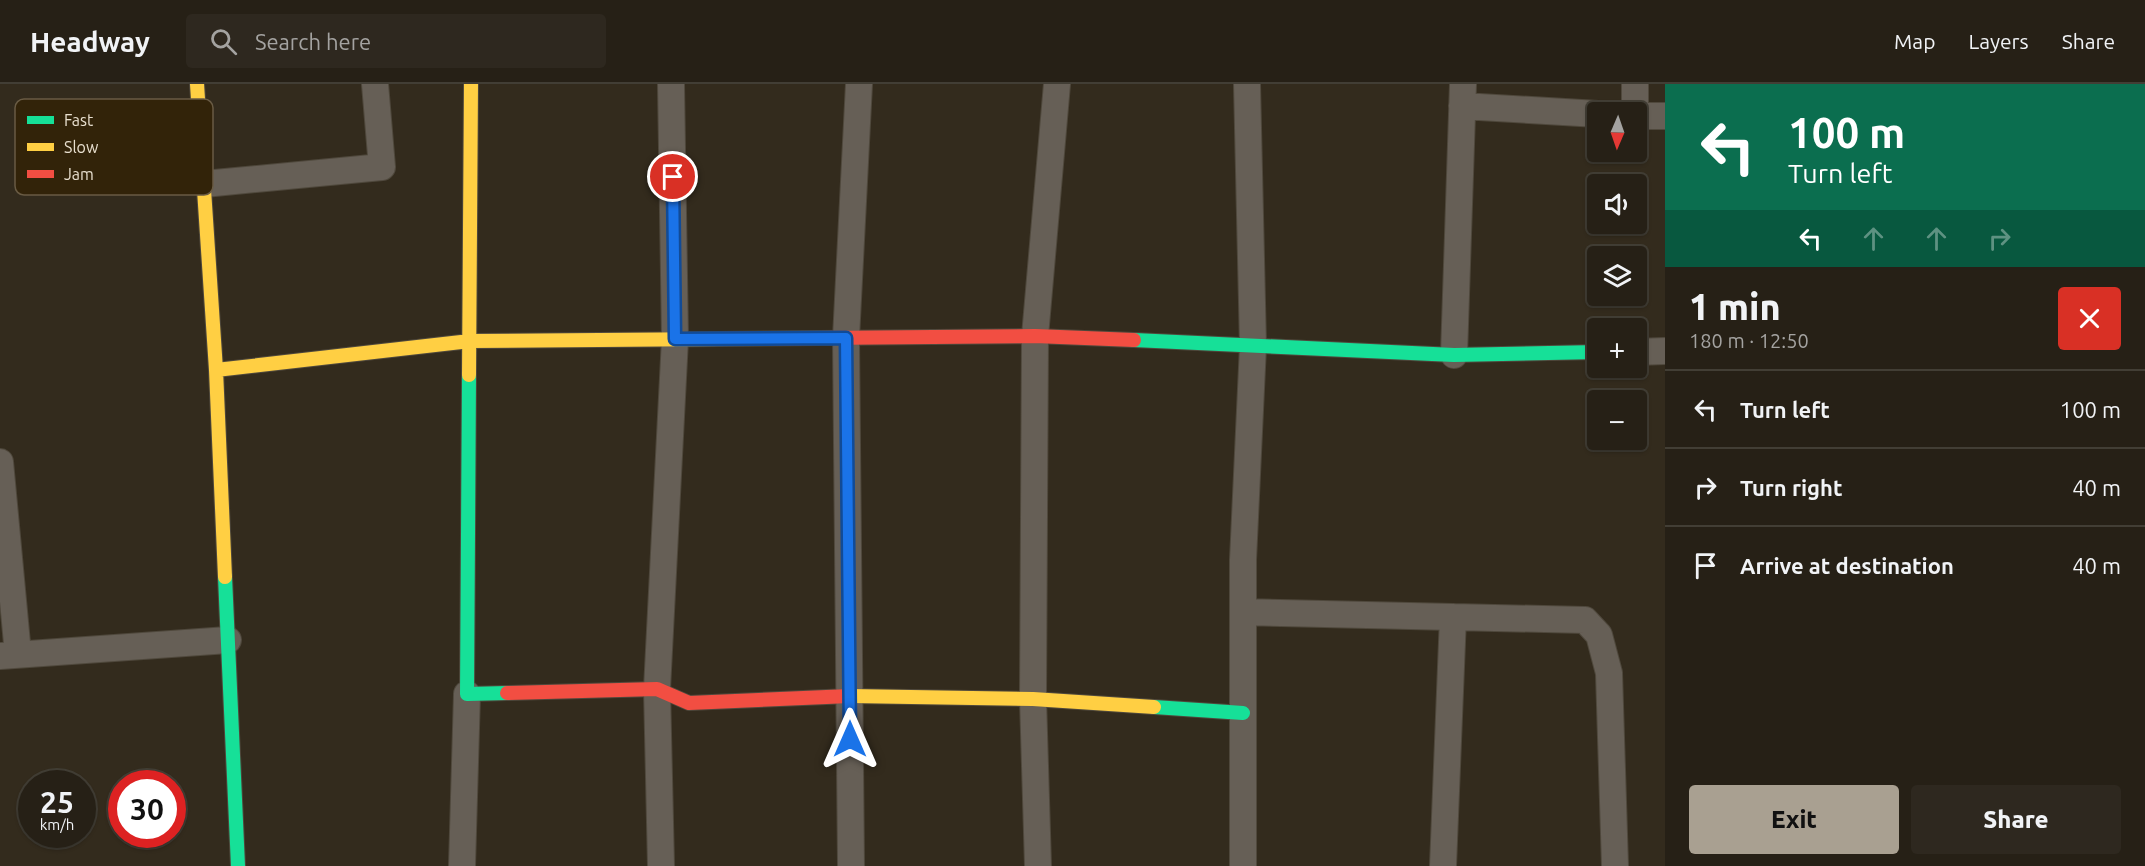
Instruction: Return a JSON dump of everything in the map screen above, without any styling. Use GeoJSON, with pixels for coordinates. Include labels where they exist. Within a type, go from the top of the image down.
{"type":"FeatureCollection","features":[{"type":"Feature","properties":{"kind":"street"},"geometry":{"type":"LineString","coordinates":[[197,84],[198,99]]}},
{"type":"Feature","properties":{"kind":"street"},"geometry":{"type":"LineString","coordinates":[[213,183],[382,167],[375,84]]}},
{"type":"Feature","properties":{"kind":"street"},"geometry":{"type":"LineString","coordinates":[[462,866],[467,694],[471,84]]}},
{"type":"Feature","properties":{"kind":"street"},"geometry":{"type":"LineString","coordinates":[[661,866],[657,689],[675,339],[671,84]]}},
{"type":"Feature","properties":{"kind":"street"},"geometry":{"type":"LineString","coordinates":[[851,866],[846,338],[859,84]]}},
{"type":"Feature","properties":{"kind":"street"},"geometry":{"type":"LineString","coordinates":[[1038,866],[1033,699],[1035,336],[1057,84]]}},
{"type":"Feature","properties":{"kind":"street"},"geometry":{"type":"LineString","coordinates":[[1243,866],[1243,612],[1253,346],[1247,84]]}},
{"type":"Feature","properties":{"kind":"street"},"geometry":{"type":"LineString","coordinates":[[1635,84],[1636,102]]}},
{"type":"Feature","properties":{"kind":"street"},"geometry":{"type":"LineString","coordinates":[[1454,355],[1463,95],[1587,112]]}},
{"type":"Feature","properties":{"kind":"street"},"geometry":{"type":"LineString","coordinates":[[1647,115],[1665,116]]}},
{"type":"Feature","properties":{"kind":"street"},"geometry":{"type":"LineString","coordinates":[[205,195],[216,370],[238,866]]}},
{"type":"Feature","properties":{"kind":"street"},"geometry":{"type":"LineString","coordinates":[[216,370],[470,341],[1035,336],[1454,355],[1587,352]]}},
{"type":"Feature","properties":{"kind":"street"},"geometry":{"type":"LineString","coordinates":[[1647,352],[1665,351]]}},
{"type":"Feature","properties":{"kind":"street"},"geometry":{"type":"LineString","coordinates":[[0,462],[9,655],[228,640]]}},
{"type":"Feature","properties":{"kind":"street"},"geometry":{"type":"LineString","coordinates":[[1243,612],[1585,620],[1599,634],[1609,673],[1616,866]]}},
{"type":"Feature","properties":{"kind":"street"},"geometry":{"type":"LineString","coordinates":[[1443,866],[1453,616]]}},
{"type":"Feature","properties":{"kind":"street"},"geometry":{"type":"LineString","coordinates":[[467,694],[657,689],[689,703],[850,696],[1033,699],[1243,713]]}},
{"type":"Feature","properties":{"kind":"traffic: fast"},"geometry":{"type":"LineString","coordinates":[[1134,340],[1454,355],[1587,352]]}},
{"type":"Feature","properties":{"kind":"traffic: fast"},"geometry":{"type":"LineString","coordinates":[[469,375],[467,694],[507,693]]}},
{"type":"Feature","properties":{"kind":"traffic: fast"},"geometry":{"type":"LineString","coordinates":[[225,577],[238,866]]}},
{"type":"Feature","properties":{"kind":"traffic: fast"},"geometry":{"type":"LineString","coordinates":[[1154,707],[1243,713]]}},
{"type":"Feature","properties":{"kind":"traffic: slow"},"geometry":{"type":"LineString","coordinates":[[197,84],[198,99]]}},
{"type":"Feature","properties":{"kind":"traffic: slow"},"geometry":{"type":"LineString","coordinates":[[469,375],[471,84]]}},
{"type":"Feature","properties":{"kind":"traffic: slow"},"geometry":{"type":"LineString","coordinates":[[204,195],[216,370],[225,577]]}},
{"type":"Feature","properties":{"kind":"traffic: slow"},"geometry":{"type":"LineString","coordinates":[[216,370],[470,341],[720,339]]}},
{"type":"Feature","properties":{"kind":"traffic: slow"},"geometry":{"type":"LineString","coordinates":[[850,696],[1033,699],[1154,707]]}},
{"type":"Feature","properties":{"kind":"traffic: jam"},"geometry":{"type":"LineString","coordinates":[[720,339],[1035,336],[1134,340]]}},
{"type":"Feature","properties":{"kind":"traffic: jam"},"geometry":{"type":"LineString","coordinates":[[507,693],[657,689],[689,703],[850,696]]}},
{"type":"Feature","properties":{"kind":"route"},"geometry":{"type":"LineString","coordinates":[[673,177],[675,339],[846,338],[850,739]]}}]}
